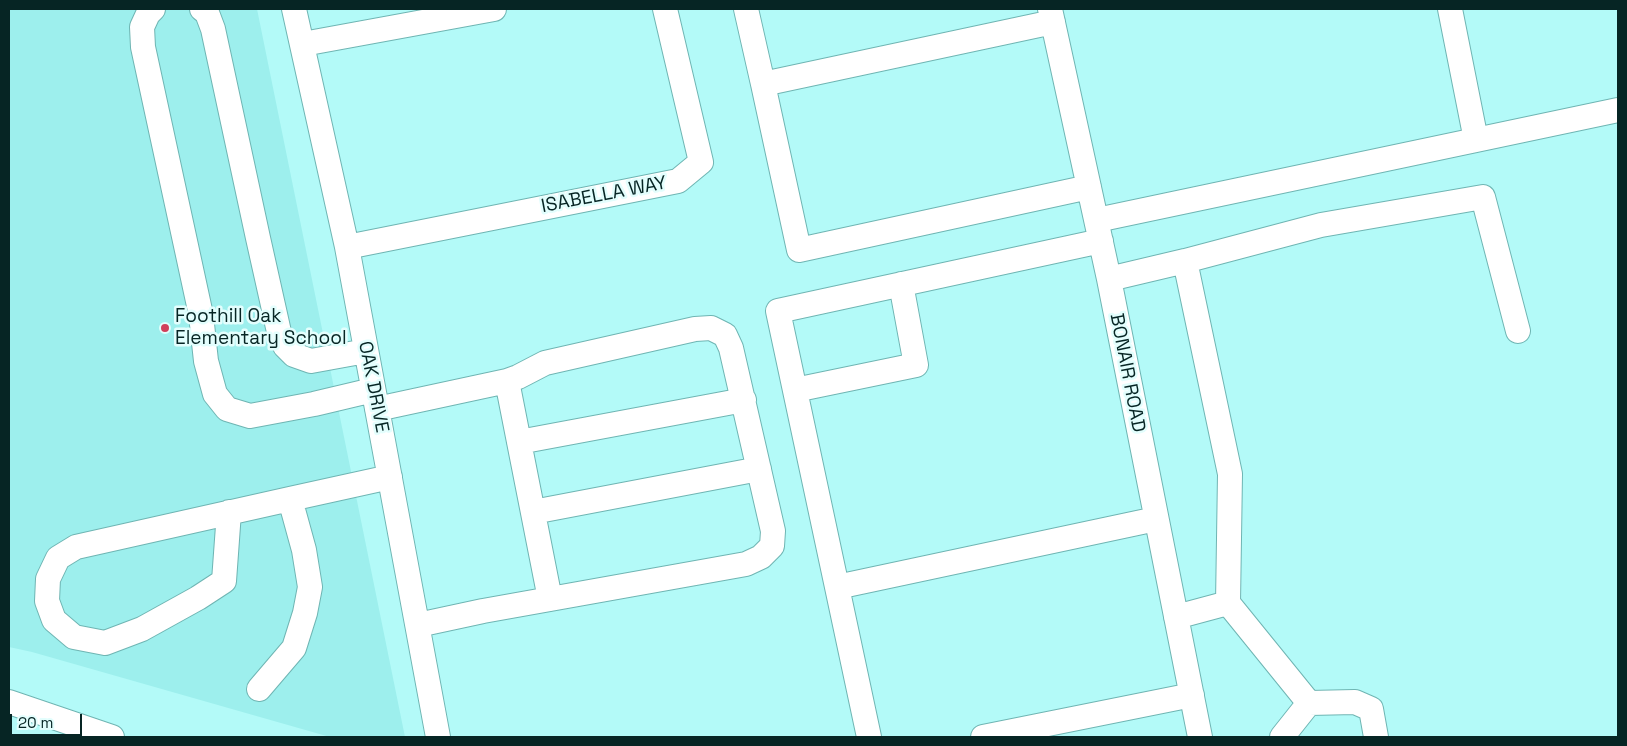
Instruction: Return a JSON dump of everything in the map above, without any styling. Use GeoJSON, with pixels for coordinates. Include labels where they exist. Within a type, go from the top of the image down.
{"type":"FeatureCollection","features":[{"type":"Feature","properties":{"kind":"street"},"geometry":{"type":"LineString","coordinates":[[153,9],[148,14],[142,27],[143,47],[201,315],[206,361],[215,394],[227,409],[250,416],[314,404],[375,400],[507,381],[545,363],[695,329],[711,328],[725,335],[732,348],[773,531],[772,546],[762,557],[746,564],[418,625]]}},
{"type":"Feature","properties":{"kind":"street"},"geometry":{"type":"LineString","coordinates":[[202,9],[207,12],[213,29],[279,332],[285,346],[294,355],[311,361],[366,351]]}},
{"type":"Feature","properties":{"kind":"street","name":"OAK DRIVE"},"geometry":{"type":"LineString","coordinates":[[294,9],[347,247],[438,737]]}},
{"type":"Feature","properties":{"kind":"street"},"geometry":{"type":"LineString","coordinates":[[303,44],[494,9]]}},
{"type":"Feature","properties":{"kind":"street","name":"ISABELLA WAY"},"geometry":{"type":"LineString","coordinates":[[347,247],[678,180],[702,162],[666,9]]}},
{"type":"Feature","properties":{"kind":"street"},"geometry":{"type":"LineString","coordinates":[[746,9],[799,250],[1089,187]]}},
{"type":"Feature","properties":{"kind":"street"},"geometry":{"type":"LineString","coordinates":[[1450,9],[1476,140]]}},
{"type":"Feature","properties":{"kind":"street"},"geometry":{"type":"LineString","coordinates":[[762,84],[1052,15]]}},
{"type":"Feature","properties":{"kind":"street","name":"BONAIR ROAD"},"geometry":{"type":"LineString","coordinates":[[1052,15],[1109,279],[1200,737]]}},
{"type":"Feature","properties":{"kind":"street"},"geometry":{"type":"LineString","coordinates":[[869,737],[778,311],[902,284],[1099,231],[1476,140],[1618,110]]}},
{"type":"Feature","properties":{"kind":"street"},"geometry":{"type":"LineString","coordinates":[[1109,279],[1320,225],[1483,197],[1518,331]]}},
{"type":"Feature","properties":{"kind":"street"},"geometry":{"type":"LineString","coordinates":[[1185,261],[1230,474],[1228,603],[1309,703]]}},
{"type":"Feature","properties":{"kind":"street"},"geometry":{"type":"LineString","coordinates":[[795,390],[916,365],[902,284]]}},
{"type":"Feature","properties":{"kind":"street"},"geometry":{"type":"LineString","coordinates":[[507,381],[550,599]]}},
{"type":"Feature","properties":{"kind":"street"},"geometry":{"type":"LineString","coordinates":[[519,442],[744,400]]}},
{"type":"Feature","properties":{"kind":"street"},"geometry":{"type":"LineString","coordinates":[[533,512],[759,469]]}},
{"type":"Feature","properties":{"kind":"street"},"geometry":{"type":"LineString","coordinates":[[229,512],[224,581],[198,598],[142,629],[105,643],[74,637],[54,620],[47,601],[48,579],[58,558],[76,547],[290,498],[390,477]]}},
{"type":"Feature","properties":{"kind":"street"},"geometry":{"type":"LineString","coordinates":[[259,689],[294,648],[307,605],[310,587],[304,550],[290,498]]}},
{"type":"Feature","properties":{"kind":"street"},"geometry":{"type":"LineString","coordinates":[[837,587],[1156,519]]}},
{"type":"Feature","properties":{"kind":"street"},"geometry":{"type":"LineString","coordinates":[[1176,617],[1228,603]]}},
{"type":"Feature","properties":{"kind":"street"},"geometry":{"type":"LineString","coordinates":[[982,737],[1192,695]]}},
{"type":"Feature","properties":{"kind":"street"},"geometry":{"type":"LineString","coordinates":[[9,702],[112,737]]}},
{"type":"Feature","properties":{"kind":"street"},"geometry":{"type":"LineString","coordinates":[[1309,703],[1355,702],[1371,709],[1376,737]]}},
{"type":"Feature","properties":{"kind":"street"},"geometry":{"type":"LineString","coordinates":[[1282,737],[1309,703]]}},
{"type":"Feature","properties":{"kind":"shaded area","name":"Foothill Oak Elementary School"},"geometry":{"type":"Polygon","coordinates":[[[9,9],[257,9],[405,737],[330,737],[9,647],[9,9]]]}},
{"type":"Feature","properties":{"kind":"place","name":"Foothill Oak Elementary School"},"geometry":{"type":"Point","coordinates":[165,328]}}]}
